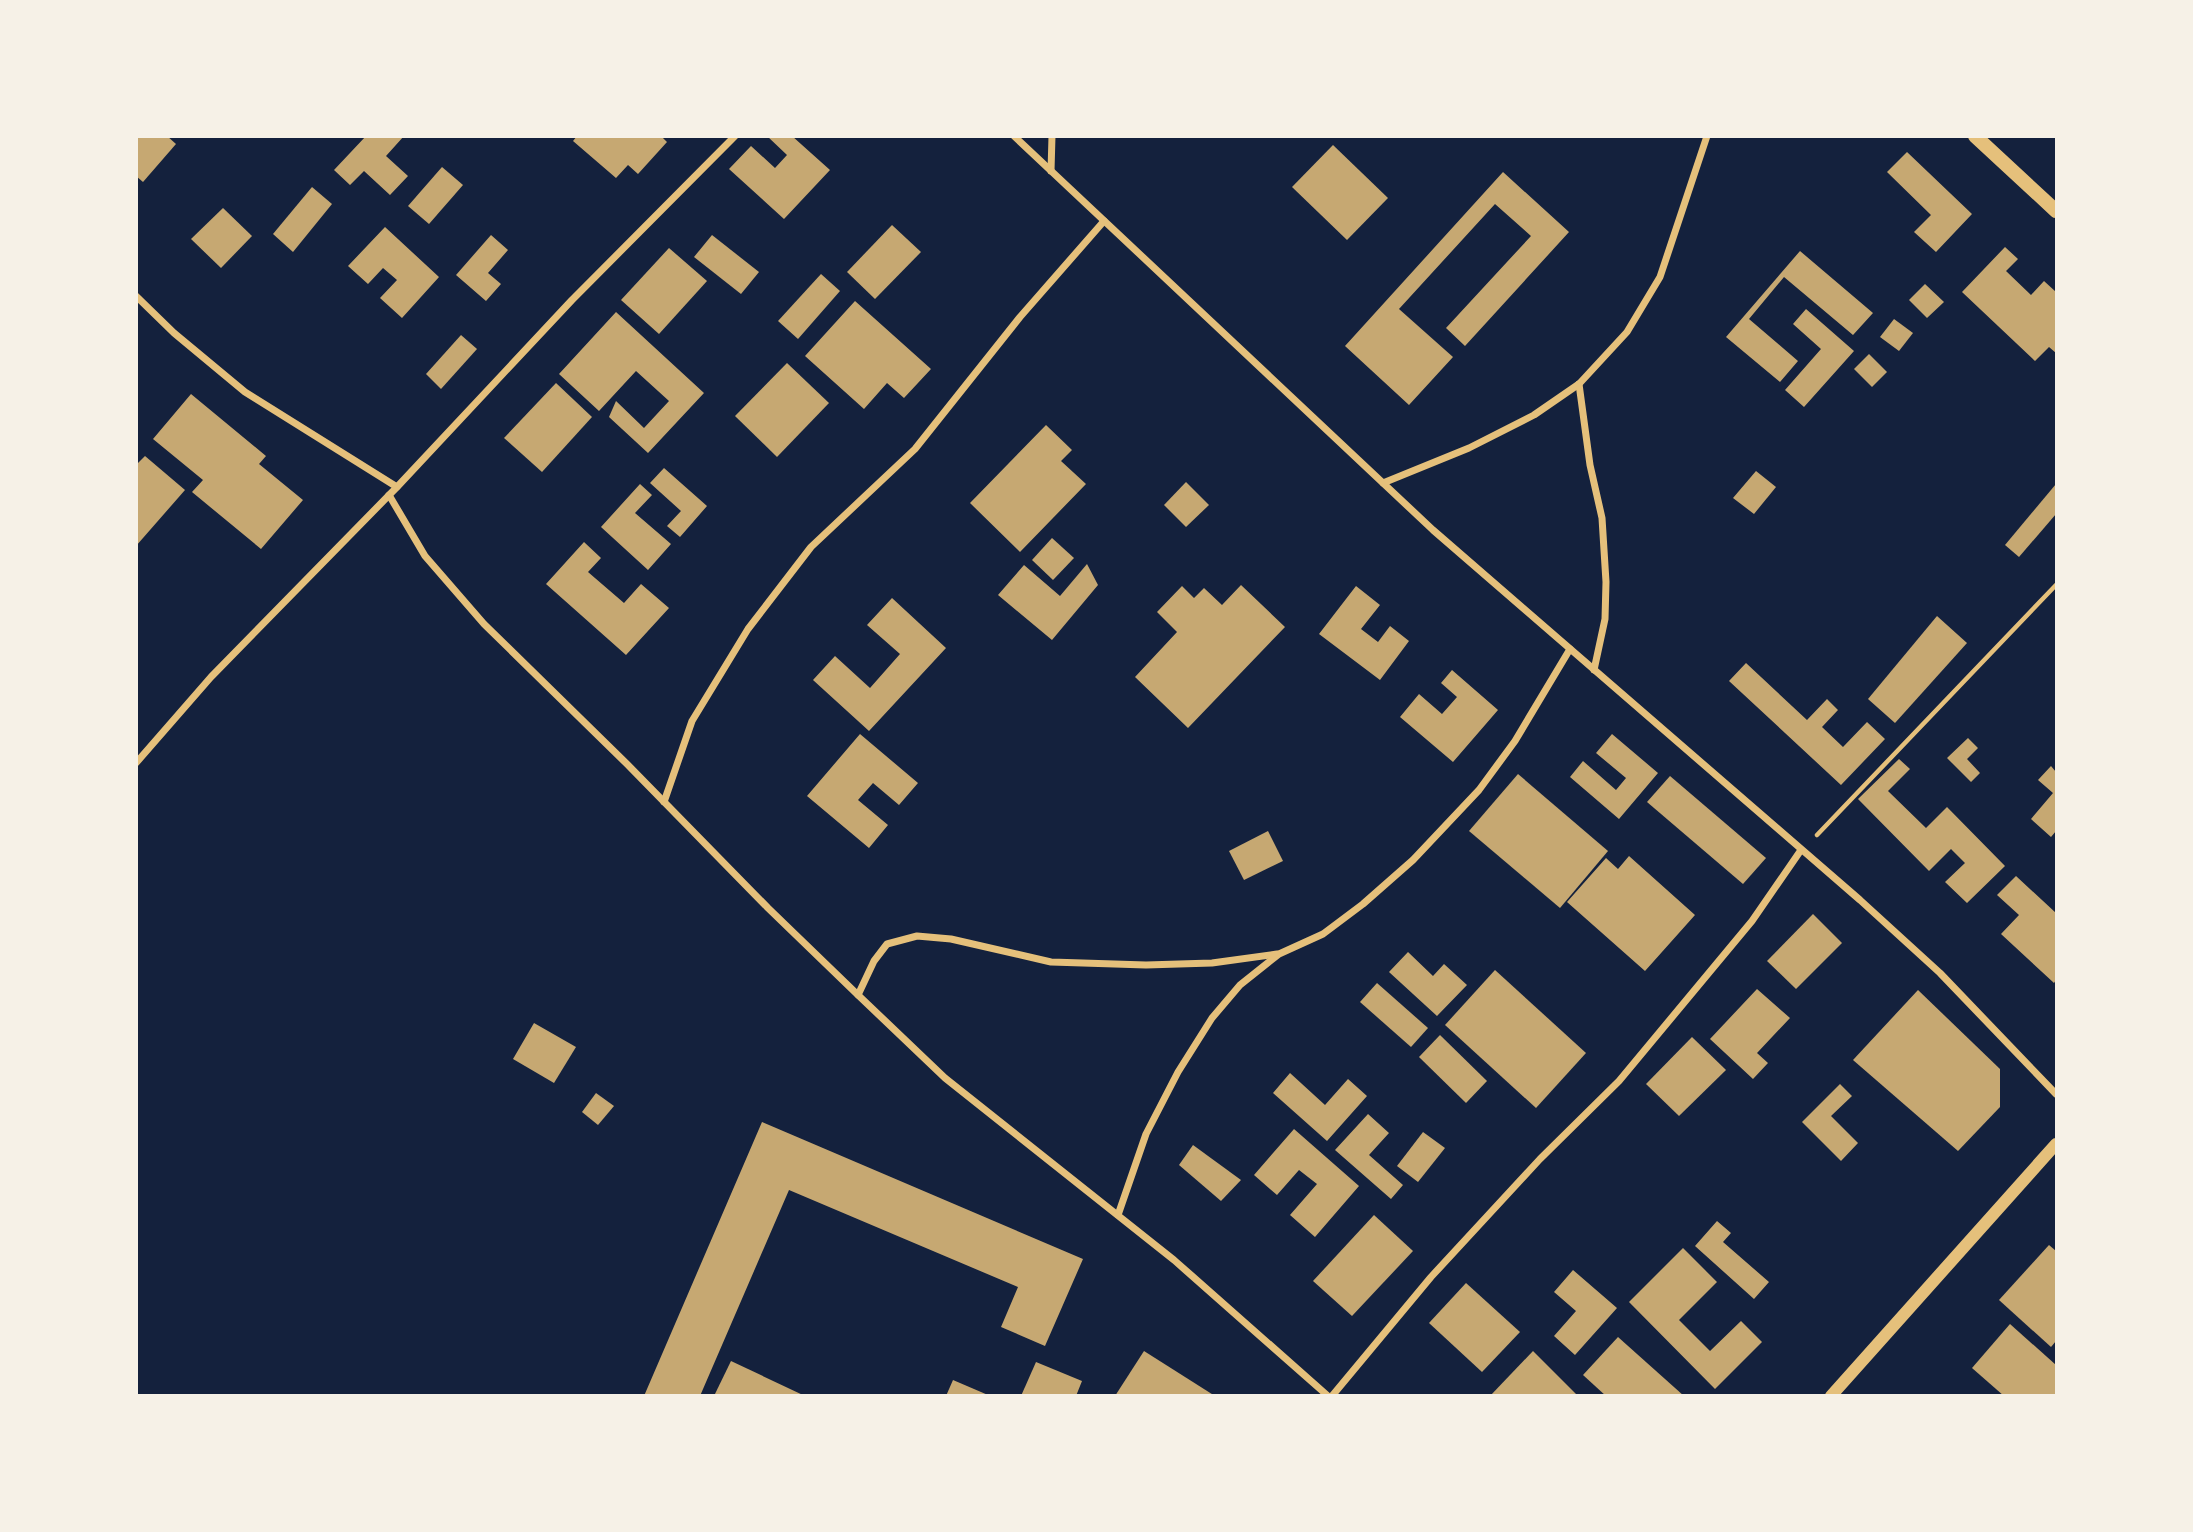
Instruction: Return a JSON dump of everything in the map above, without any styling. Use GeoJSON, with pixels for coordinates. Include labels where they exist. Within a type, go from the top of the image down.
{"type":"FeatureCollection","features":[{"type":"Feature","properties":{"kind":"main road"},"geometry":{"type":"LineString","coordinates":[[1975,136],[2056,211]]}},
{"type":"Feature","properties":{"kind":"street"},"geometry":{"type":"LineString","coordinates":[[136,762],[211,677],[397,487],[572,300],[734,136]]}},
{"type":"Feature","properties":{"kind":"street"},"geometry":{"type":"LineString","coordinates":[[1014,136],[1433,530],[1940,973],[2056,1094]]}},
{"type":"Feature","properties":{"kind":"street"},"geometry":{"type":"LineString","coordinates":[[1051,171],[1052,136]]}},
{"type":"Feature","properties":{"kind":"street"},"geometry":{"type":"LineString","coordinates":[[1383,483],[1469,448],[1534,415],[1578,384],[1627,332],[1660,277],[1707,136]]}},
{"type":"Feature","properties":{"kind":"street"},"geometry":{"type":"LineString","coordinates":[[664,802],[692,721],[748,629],[811,547],[915,449],[1020,317],[1104,220]]}},
{"type":"Feature","properties":{"kind":"street"},"geometry":{"type":"LineString","coordinates":[[136,296],[174,334],[245,392],[397,487]]}},
{"type":"Feature","properties":{"kind":"street"},"geometry":{"type":"LineString","coordinates":[[1578,384],[1590,465],[1602,518],[1606,582],[1605,619],[1594,670]]}},
{"type":"Feature","properties":{"kind":"street"},"geometry":{"type":"LineString","coordinates":[[389,495],[425,556],[484,624],[858,995],[945,1078],[1174,1260],[1330,1395],[1431,1277],[1540,1159],[1619,1081],[1752,920],[1801,850]]}},
{"type":"Feature","properties":{"kind":"street"},"geometry":{"type":"LineString","coordinates":[[1118,1215],[1146,1134],[1178,1072],[1212,1018],[1240,985],[1279,954],[1323,934],[1363,904],[1413,860],[1479,790],[1515,741],[1570,649]]}},
{"type":"Feature","properties":{"kind":"street"},"geometry":{"type":"LineString","coordinates":[[858,995],[874,961],[887,944],[917,936],[951,939],[1051,962],[1146,965],[1212,963],[1279,954]]}},
{"type":"Feature","properties":{"kind":"street"},"geometry":{"type":"LineString","coordinates":[[1831,1395],[2056,1144]]}},
{"type":"Feature","properties":{"kind":"path"},"geometry":{"type":"LineString","coordinates":[[1801,850],[2056,585]]}},
{"type":"Feature","properties":{"kind":"building"},"geometry":{"type":"Polygon","coordinates":[[[136,136],[167,136],[176,144],[143,182],[136,176],[136,136]]]}},
{"type":"Feature","properties":{"kind":"building"},"geometry":{"type":"Polygon","coordinates":[[[366,136],[404,136],[386,156],[408,176],[390,195],[364,171],[350,185],[334,170],[366,136]]]}},
{"type":"Feature","properties":{"kind":"building"},"geometry":{"type":"Polygon","coordinates":[[[577,136],[661,136],[667,142],[638,174],[628,165],[616,178],[573,141],[577,136]]]}},
{"type":"Feature","properties":{"kind":"building"},"geometry":{"type":"Polygon","coordinates":[[[767,136],[792,136],[830,170],[784,219],[729,169],[751,146],[775,168],[787,155],[767,136]]]}},
{"type":"Feature","properties":{"kind":"building"},"geometry":{"type":"Polygon","coordinates":[[[1333,145],[1388,198],[1347,240],[1292,187],[1333,145]]]}},
{"type":"Feature","properties":{"kind":"building"},"geometry":{"type":"Polygon","coordinates":[[[1907,152],[1972,214],[1936,252],[1914,232],[1931,215],[1887,172],[1907,152]]]}},
{"type":"Feature","properties":{"kind":"building"},"geometry":{"type":"Polygon","coordinates":[[[442,167],[463,185],[429,224],[408,206],[442,167]]]}},
{"type":"Feature","properties":{"kind":"building"},"geometry":{"type":"Polygon","coordinates":[[[1503,172],[1569,232],[1465,346],[1446,328],[1531,236],[1495,204],[1399,309],[1453,357],[1409,405],[1345,346],[1503,172]]]}},
{"type":"Feature","properties":{"kind":"building"},"geometry":{"type":"Polygon","coordinates":[[[312,187],[332,204],[293,252],[273,234],[312,187]]]}},
{"type":"Feature","properties":{"kind":"building"},"geometry":{"type":"Polygon","coordinates":[[[223,208],[252,236],[221,268],[191,239],[223,208]]]}},
{"type":"Feature","properties":{"kind":"building"},"geometry":{"type":"Polygon","coordinates":[[[892,225],[921,252],[875,299],[847,272],[892,225]]]}},
{"type":"Feature","properties":{"kind":"building"},"geometry":{"type":"Polygon","coordinates":[[[385,227],[439,277],[402,318],[380,298],[397,280],[383,268],[368,284],[348,266],[385,227]]]}},
{"type":"Feature","properties":{"kind":"building"},"geometry":{"type":"Polygon","coordinates":[[[491,235],[508,250],[488,273],[501,284],[486,301],[456,275],[491,235]]]}},
{"type":"Feature","properties":{"kind":"building"},"geometry":{"type":"Polygon","coordinates":[[[712,235],[759,272],[741,294],[694,257],[712,235]]]}},
{"type":"Feature","properties":{"kind":"building"},"geometry":{"type":"Polygon","coordinates":[[[2005,247],[2018,259],[2006,271],[2031,295],[2044,281],[2056,292],[2056,353],[2049,347],[2035,361],[1962,292],[2005,247]]]}},
{"type":"Feature","properties":{"kind":"building"},"geometry":{"type":"Polygon","coordinates":[[[669,248],[707,281],[659,334],[621,300],[669,248]]]}},
{"type":"Feature","properties":{"kind":"building"},"geometry":{"type":"Polygon","coordinates":[[[1800,251],[1873,313],[1853,335],[1784,277],[1749,319],[1798,361],[1780,382],[1726,337],[1800,251]]]}},
{"type":"Feature","properties":{"kind":"building"},"geometry":{"type":"Polygon","coordinates":[[[821,274],[840,291],[798,339],[778,321],[821,274]]]}},
{"type":"Feature","properties":{"kind":"building"},"geometry":{"type":"Polygon","coordinates":[[[1925,284],[1944,302],[1927,318],[1909,300],[1925,284]]]}},
{"type":"Feature","properties":{"kind":"building"},"geometry":{"type":"Polygon","coordinates":[[[855,301],[931,369],[904,398],[887,383],[864,409],[805,356],[855,301]]]}},
{"type":"Feature","properties":{"kind":"building"},"geometry":{"type":"Polygon","coordinates":[[[1806,309],[1854,351],[1804,407],[1785,390],[1821,349],[1793,324],[1806,309]]]}},
{"type":"Feature","properties":{"kind":"building"},"geometry":{"type":"Polygon","coordinates":[[[616,312],[704,393],[648,453],[609,417],[616,401],[644,428],[669,401],[636,371],[599,411],[559,374],[616,312]]]}},
{"type":"Feature","properties":{"kind":"building"},"geometry":{"type":"Polygon","coordinates":[[[1894,319],[1913,333],[1899,351],[1880,337],[1894,319]]]}},
{"type":"Feature","properties":{"kind":"building"},"geometry":{"type":"Polygon","coordinates":[[[461,335],[477,349],[441,389],[426,374],[461,335]]]}},
{"type":"Feature","properties":{"kind":"building"},"geometry":{"type":"Polygon","coordinates":[[[1869,354],[1887,372],[1872,387],[1854,369],[1869,354]]]}},
{"type":"Feature","properties":{"kind":"building"},"geometry":{"type":"Polygon","coordinates":[[[787,363],[829,403],[777,457],[735,416],[787,363]]]}},
{"type":"Feature","properties":{"kind":"building"},"geometry":{"type":"Polygon","coordinates":[[[556,383],[592,417],[542,472],[504,438],[556,383]]]}},
{"type":"Feature","properties":{"kind":"building"},"geometry":{"type":"Polygon","coordinates":[[[191,394],[266,456],[259,464],[303,500],[261,549],[192,492],[203,480],[153,439],[191,394]]]}},
{"type":"Feature","properties":{"kind":"building"},"geometry":{"type":"Polygon","coordinates":[[[1046,425],[1072,450],[1061,461],[1086,484],[1020,552],[970,503],[1046,425]]]}},
{"type":"Feature","properties":{"kind":"building"},"geometry":{"type":"Polygon","coordinates":[[[145,456],[185,490],[136,546],[136,465],[145,456]]]}},
{"type":"Feature","properties":{"kind":"building"},"geometry":{"type":"Polygon","coordinates":[[[664,468],[707,506],[680,537],[667,526],[681,511],[650,483],[664,468]]]}},
{"type":"Feature","properties":{"kind":"building"},"geometry":{"type":"Polygon","coordinates":[[[1756,471],[1776,487],[1754,514],[1733,498],[1756,471]]]}},
{"type":"Feature","properties":{"kind":"building"},"geometry":{"type":"Polygon","coordinates":[[[1186,482],[1209,505],[1186,527],[1164,505],[1186,482]]]}},
{"type":"Feature","properties":{"kind":"building"},"geometry":{"type":"Polygon","coordinates":[[[640,484],[652,495],[635,513],[671,544],[648,570],[601,527],[640,484]]]}},
{"type":"Feature","properties":{"kind":"building"},"geometry":{"type":"Polygon","coordinates":[[[2056,484],[2056,514],[2019,557],[2005,545],[2056,484]]]}},
{"type":"Feature","properties":{"kind":"building"},"geometry":{"type":"Polygon","coordinates":[[[1052,538],[1074,558],[1053,580],[1032,560],[1052,538]]]}},
{"type":"Feature","properties":{"kind":"building"},"geometry":{"type":"Polygon","coordinates":[[[584,542],[601,558],[588,572],[624,603],[641,584],[669,608],[626,655],[546,584],[584,542]]]}},
{"type":"Feature","properties":{"kind":"building"},"geometry":{"type":"Polygon","coordinates":[[[1087,564],[1098,585],[1052,640],[998,595],[1024,565],[1060,596],[1087,564]]]}},
{"type":"Feature","properties":{"kind":"building"},"geometry":{"type":"Polygon","coordinates":[[[1241,585],[1285,627],[1188,728],[1135,677],[1177,632],[1157,612],[1182,586],[1194,598],[1204,588],[1222,605],[1241,585]]]}},
{"type":"Feature","properties":{"kind":"building"},"geometry":{"type":"Polygon","coordinates":[[[1356,586],[1380,605],[1361,629],[1378,642],[1390,626],[1409,641],[1380,680],[1319,634],[1356,586]]]}},
{"type":"Feature","properties":{"kind":"building"},"geometry":{"type":"Polygon","coordinates":[[[892,598],[946,648],[869,731],[813,680],[835,656],[870,688],[900,654],[867,625],[892,598]]]}},
{"type":"Feature","properties":{"kind":"building"},"geometry":{"type":"Polygon","coordinates":[[[1937,616],[1967,643],[1895,723],[1868,699],[1937,616]]]}},
{"type":"Feature","properties":{"kind":"building"},"geometry":{"type":"Polygon","coordinates":[[[1746,663],[1807,720],[1827,699],[1838,710],[1822,727],[1843,747],[1867,722],[1885,739],[1841,785],[1729,681],[1746,663]]]}},
{"type":"Feature","properties":{"kind":"building"},"geometry":{"type":"Polygon","coordinates":[[[1452,670],[1498,710],[1453,762],[1400,717],[1419,694],[1442,714],[1457,697],[1441,683],[1452,670]]]}},
{"type":"Feature","properties":{"kind":"building"},"geometry":{"type":"Polygon","coordinates":[[[860,734],[918,783],[899,805],[873,783],[858,800],[888,825],[869,848],[807,796],[860,734]]]}},
{"type":"Feature","properties":{"kind":"building"},"geometry":{"type":"Polygon","coordinates":[[[1612,734],[1658,773],[1619,819],[1570,777],[1583,761],[1616,790],[1626,778],[1596,753],[1612,734]]]}},
{"type":"Feature","properties":{"kind":"building"},"geometry":{"type":"Polygon","coordinates":[[[1968,738],[1978,748],[1967,759],[1980,773],[1971,782],[1947,758],[1968,738]]]}},
{"type":"Feature","properties":{"kind":"building"},"geometry":{"type":"Polygon","coordinates":[[[1899,759],[1910,769],[1888,791],[1926,828],[1947,807],[2005,866],[1967,903],[1945,882],[1965,863],[1951,849],[1929,871],[1858,799],[1899,759]]]}},
{"type":"Feature","properties":{"kind":"building"},"geometry":{"type":"Polygon","coordinates":[[[2051,766],[2056,772],[2056,831],[2051,837],[2031,819],[2053,793],[2038,780],[2051,766]]]}},
{"type":"Feature","properties":{"kind":"building"},"geometry":{"type":"Polygon","coordinates":[[[1518,774],[1608,851],[1560,908],[1469,831],[1518,774]]]}},
{"type":"Feature","properties":{"kind":"building"},"geometry":{"type":"Polygon","coordinates":[[[1670,776],[1766,858],[1743,884],[1647,802],[1670,776]]]}},
{"type":"Feature","properties":{"kind":"building"},"geometry":{"type":"Polygon","coordinates":[[[1268,831],[1283,861],[1244,880],[1229,851],[1268,831]]]}},
{"type":"Feature","properties":{"kind":"building"},"geometry":{"type":"Polygon","coordinates":[[[1629,856],[1695,915],[1645,971],[1567,902],[1606,858],[1618,869],[1629,856]]]}},
{"type":"Feature","properties":{"kind":"building"},"geometry":{"type":"Polygon","coordinates":[[[2016,876],[2056,913],[2054,983],[2001,934],[2019,915],[1997,895],[2016,876]]]}},
{"type":"Feature","properties":{"kind":"building"},"geometry":{"type":"Polygon","coordinates":[[[1813,914],[1842,943],[1796,989],[1767,961],[1813,914]]]}},
{"type":"Feature","properties":{"kind":"building"},"geometry":{"type":"Polygon","coordinates":[[[1408,952],[1433,976],[1444,964],[1467,985],[1437,1016],[1389,972],[1408,952]]]}},
{"type":"Feature","properties":{"kind":"building"},"geometry":{"type":"Polygon","coordinates":[[[1495,970],[1586,1053],[1536,1108],[1445,1025],[1495,970]]]}},
{"type":"Feature","properties":{"kind":"building"},"geometry":{"type":"Polygon","coordinates":[[[1377,983],[1428,1028],[1411,1047],[1360,1002],[1377,983]]]}},
{"type":"Feature","properties":{"kind":"building"},"geometry":{"type":"Polygon","coordinates":[[[1757,989],[1790,1018],[1757,1053],[1768,1063],[1753,1079],[1710,1039],[1757,989]]]}},
{"type":"Feature","properties":{"kind":"building"},"geometry":{"type":"Polygon","coordinates":[[[1918,990],[2000,1069],[2000,1107],[1958,1151],[1853,1060],[1918,990]]]}},
{"type":"Feature","properties":{"kind":"building"},"geometry":{"type":"Polygon","coordinates":[[[534,1023],[576,1047],[554,1083],[513,1059],[534,1023]]]}},
{"type":"Feature","properties":{"kind":"building"},"geometry":{"type":"Polygon","coordinates":[[[1440,1035],[1487,1081],[1466,1103],[1419,1057],[1440,1035]]]}},
{"type":"Feature","properties":{"kind":"building"},"geometry":{"type":"Polygon","coordinates":[[[1692,1037],[1726,1070],[1679,1116],[1646,1084],[1692,1037]]]}},
{"type":"Feature","properties":{"kind":"building"},"geometry":{"type":"Polygon","coordinates":[[[1290,1073],[1325,1105],[1348,1079],[1367,1096],[1327,1141],[1273,1093],[1290,1073]]]}},
{"type":"Feature","properties":{"kind":"building"},"geometry":{"type":"Polygon","coordinates":[[[1840,1084],[1852,1096],[1831,1116],[1858,1143],[1841,1161],[1802,1122],[1840,1084]]]}},
{"type":"Feature","properties":{"kind":"building"},"geometry":{"type":"Polygon","coordinates":[[[596,1093],[614,1106],[598,1125],[582,1112],[596,1093]]]}},
{"type":"Feature","properties":{"kind":"building"},"geometry":{"type":"Polygon","coordinates":[[[1368,1114],[1389,1133],[1369,1155],[1403,1185],[1391,1199],[1335,1150],[1368,1114]]]}},
{"type":"Feature","properties":{"kind":"building"},"geometry":{"type":"Polygon","coordinates":[[[762,1122],[1083,1259],[1045,1346],[1001,1327],[1018,1287],[789,1190],[700,1396],[644,1396],[762,1122]]]}},
{"type":"Feature","properties":{"kind":"building"},"geometry":{"type":"Polygon","coordinates":[[[1294,1129],[1359,1186],[1315,1237],[1290,1215],[1317,1184],[1299,1170],[1277,1195],[1254,1175],[1294,1129]]]}},
{"type":"Feature","properties":{"kind":"building"},"geometry":{"type":"Polygon","coordinates":[[[1423,1132],[1445,1148],[1418,1182],[1397,1166],[1423,1132]]]}},
{"type":"Feature","properties":{"kind":"building"},"geometry":{"type":"Polygon","coordinates":[[[1193,1145],[1241,1180],[1221,1201],[1179,1165],[1193,1145]]]}},
{"type":"Feature","properties":{"kind":"building"},"geometry":{"type":"Polygon","coordinates":[[[1374,1215],[1413,1251],[1352,1316],[1313,1281],[1374,1215]]]}},
{"type":"Feature","properties":{"kind":"building"},"geometry":{"type":"Polygon","coordinates":[[[1717,1221],[1731,1233],[1723,1242],[1769,1282],[1754,1299],[1695,1246],[1717,1221]]]}},
{"type":"Feature","properties":{"kind":"building"},"geometry":{"type":"Polygon","coordinates":[[[2049,1245],[2056,1251],[2056,1341],[2051,1347],[1999,1300],[2049,1245]]]}},
{"type":"Feature","properties":{"kind":"building"},"geometry":{"type":"Polygon","coordinates":[[[1683,1248],[1717,1282],[1679,1320],[1710,1351],[1741,1321],[1762,1342],[1715,1389],[1629,1302],[1683,1248]]]}},
{"type":"Feature","properties":{"kind":"building"},"geometry":{"type":"Polygon","coordinates":[[[1573,1270],[1617,1308],[1575,1355],[1554,1336],[1576,1311],[1554,1292],[1573,1270]]]}},
{"type":"Feature","properties":{"kind":"building"},"geometry":{"type":"Polygon","coordinates":[[[1466,1283],[1520,1332],[1482,1372],[1429,1323],[1466,1283]]]}},
{"type":"Feature","properties":{"kind":"building"},"geometry":{"type":"Polygon","coordinates":[[[2010,1324],[2056,1365],[2056,1396],[2004,1396],[1972,1368],[2010,1324]]]}},
{"type":"Feature","properties":{"kind":"building"},"geometry":{"type":"Polygon","coordinates":[[[1618,1337],[1684,1396],[1606,1396],[1583,1375],[1618,1337]]]}},
{"type":"Feature","properties":{"kind":"building"},"geometry":{"type":"Polygon","coordinates":[[[1144,1351],[1215,1396],[1115,1396],[1144,1351]]]}},
{"type":"Feature","properties":{"kind":"building"},"geometry":{"type":"Polygon","coordinates":[[[1533,1351],[1578,1396],[1490,1396],[1533,1351]]]}},
{"type":"Feature","properties":{"kind":"building"},"geometry":{"type":"Polygon","coordinates":[[[731,1361],[805,1396],[714,1396],[731,1361]]]}},
{"type":"Feature","properties":{"kind":"building"},"geometry":{"type":"Polygon","coordinates":[[[1036,1362],[1082,1381],[1076,1396],[1021,1396],[1036,1362]]]}},
{"type":"Feature","properties":{"kind":"building"},"geometry":{"type":"Polygon","coordinates":[[[953,1380],[988,1395],[988,1396],[946,1396],[953,1380]]]}}]}
